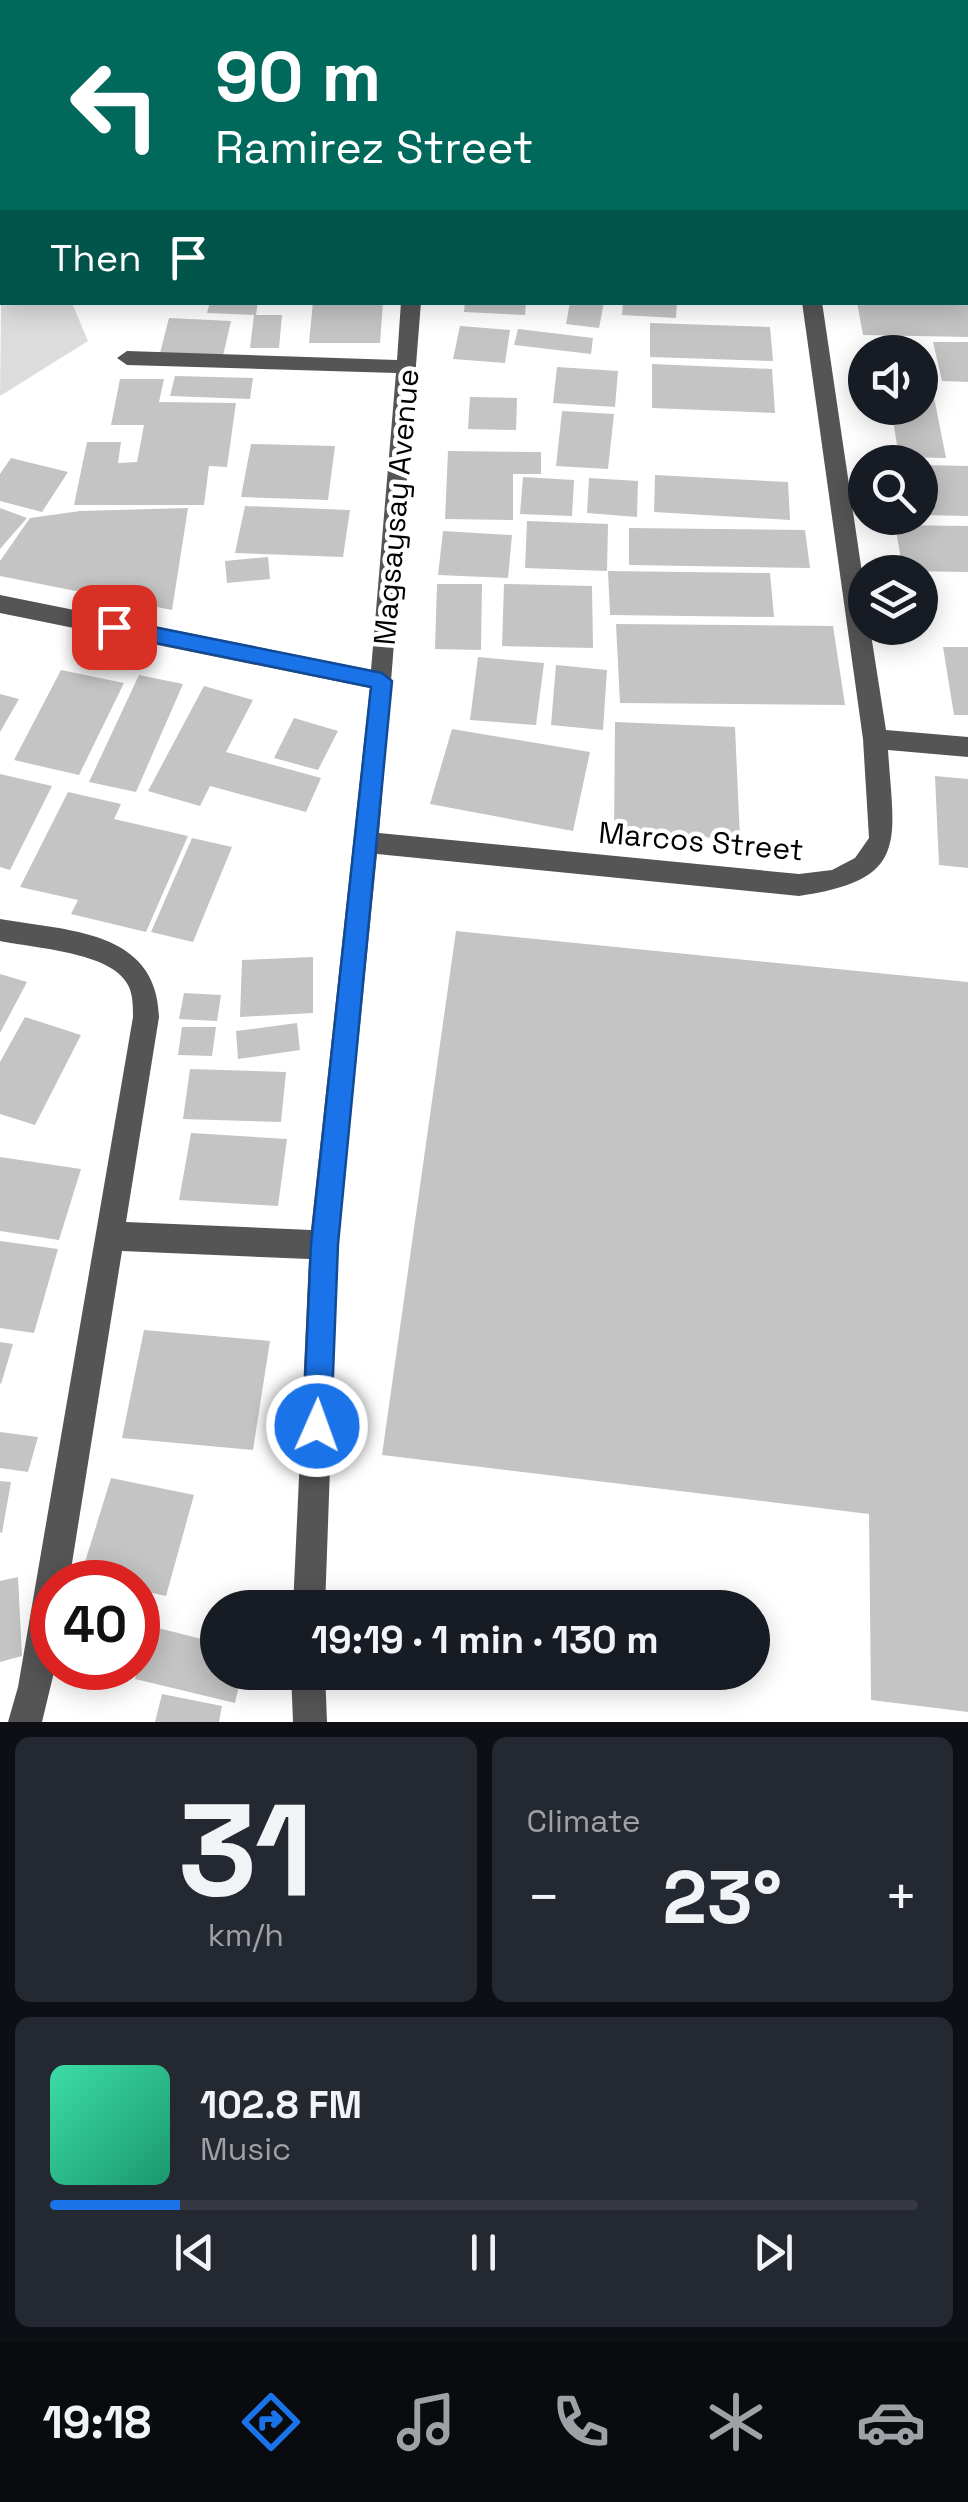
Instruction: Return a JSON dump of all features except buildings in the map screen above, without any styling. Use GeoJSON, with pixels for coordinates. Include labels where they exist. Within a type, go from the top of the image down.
{"type":"FeatureCollection","features":[{"type":"Feature","properties":{"kind":"street","name":"Magsaysay Avenue"},"geometry":{"type":"LineString","coordinates":[[310,1590],[324,1244],[382,681],[411,305]]}},
{"type":"Feature","properties":{"kind":"street","name":"Marcos Street"},"geometry":{"type":"LineString","coordinates":[[365,842],[799,885],[835,880],[864,866],[881,840],[874,740],[812,305]]}},
{"type":"Feature","properties":{"kind":"street"},"geometry":{"type":"LineString","coordinates":[[127,358],[407,367]]}},
{"type":"Feature","properties":{"kind":"street"},"geometry":{"type":"LineString","coordinates":[[0,604],[382,681]]}},
{"type":"Feature","properties":{"kind":"street"},"geometry":{"type":"LineString","coordinates":[[874,740],[968,747]]}},
{"type":"Feature","properties":{"kind":"street"},"geometry":{"type":"LineString","coordinates":[[0,930],[103,952],[127,963],[140,979],[146,996],[146,1017],[35,1688],[25,1722]]}},
{"type":"Feature","properties":{"kind":"street"},"geometry":{"type":"LineString","coordinates":[[109,1236],[324,1244]]}},
{"type":"Feature","properties":{"kind":"street"},"geometry":{"type":"LineString","coordinates":[[309,1690],[310,1722]]}},
{"type":"Feature","properties":{"kind":"shaded area"},"geometry":{"type":"Polygon","coordinates":[[[1,305],[73,305],[88,341],[0,396],[1,305]]]}},
{"type":"Feature","properties":{"kind":"route"},"geometry":{"type":"LineString","coordinates":[[114,627],[382,681],[324,1244],[317,1426]]}}]}
